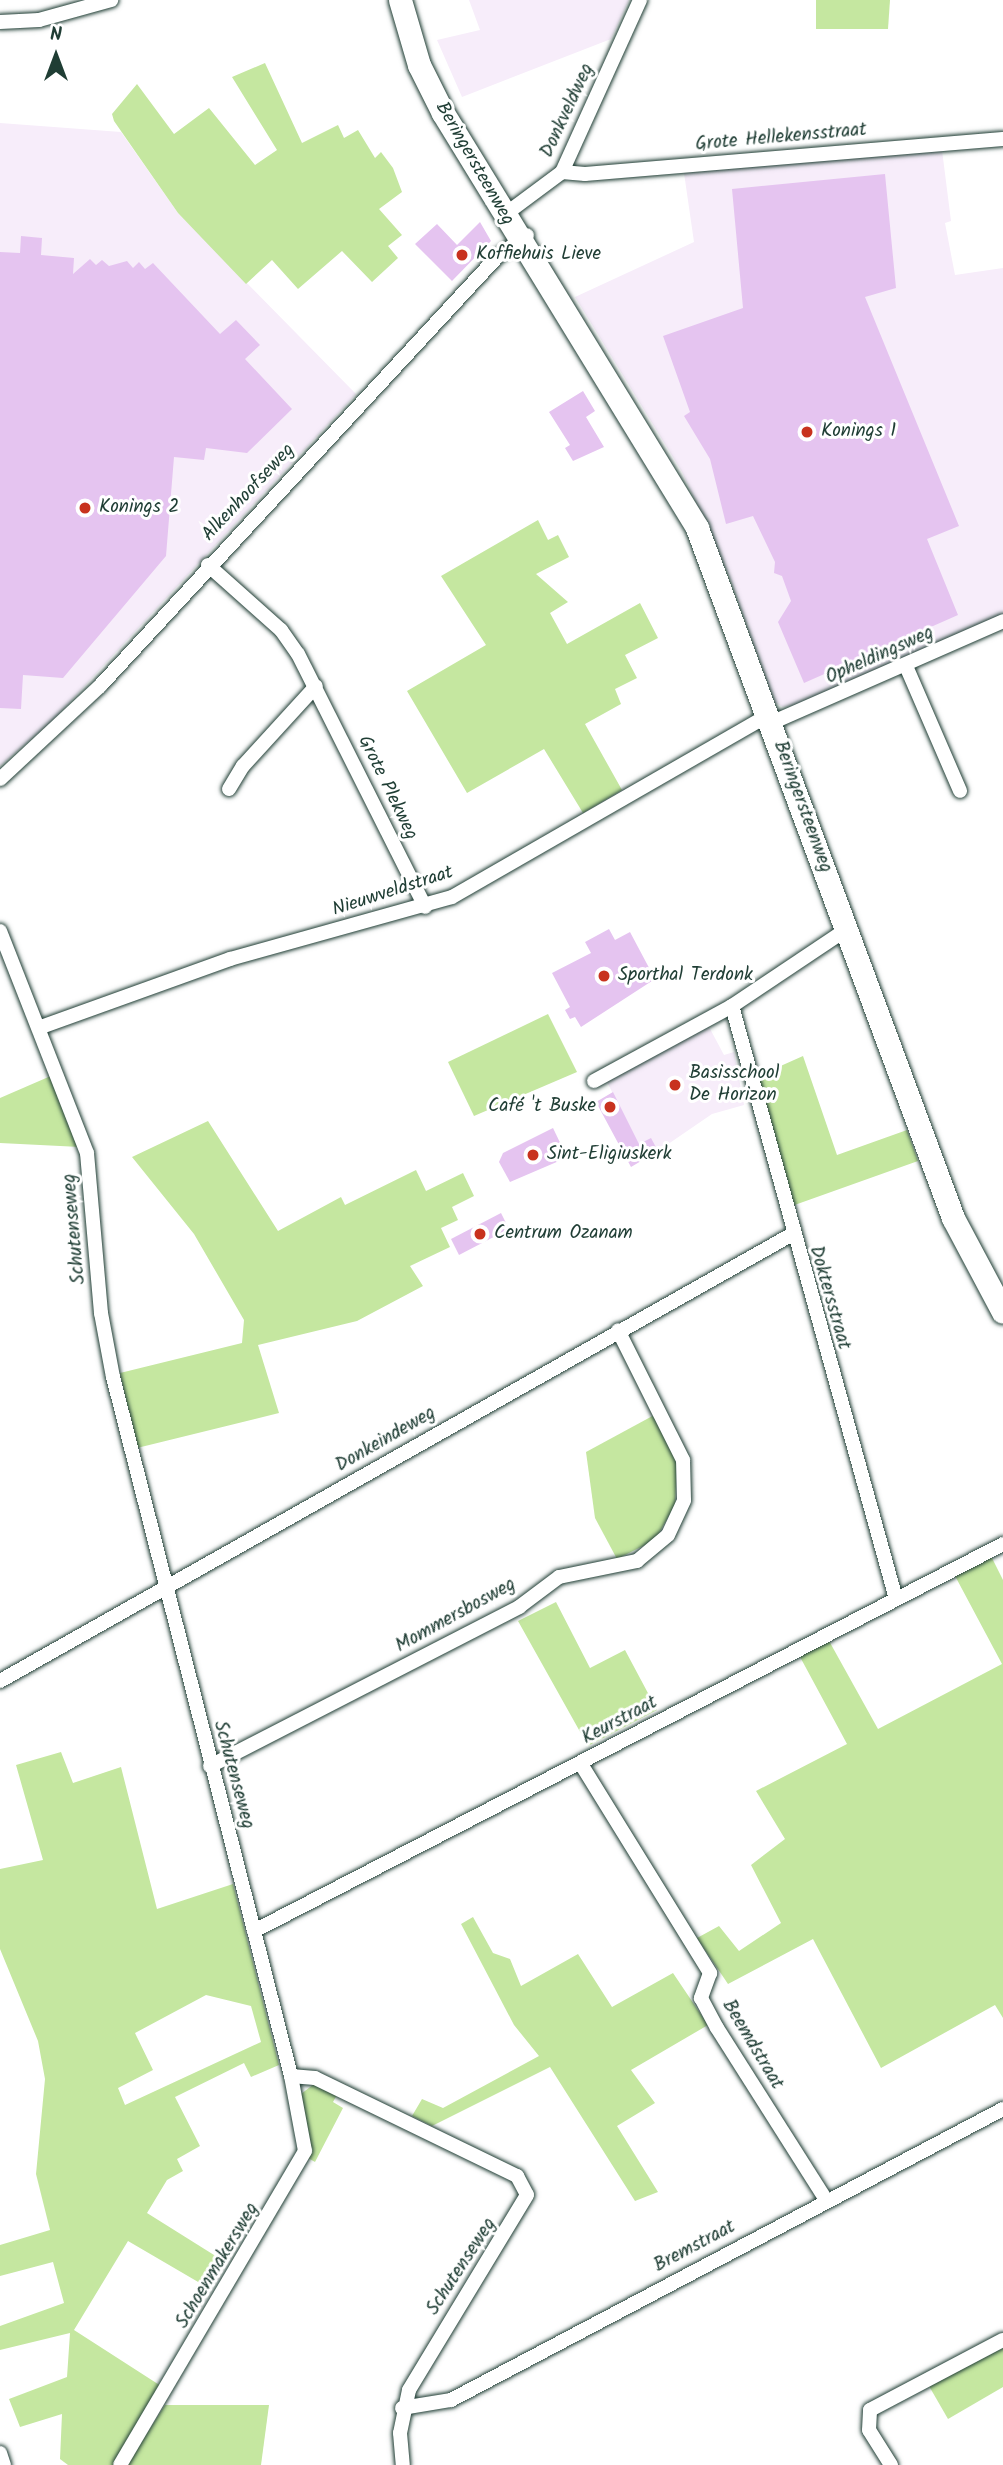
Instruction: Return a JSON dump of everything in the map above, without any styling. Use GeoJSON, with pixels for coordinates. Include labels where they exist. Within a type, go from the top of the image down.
{"type":"FeatureCollection","features":[{"type":"Feature","properties":{"kind":"main road","name":"Beringersteenweg"},"geometry":{"type":"LineString","coordinates":[[400,0],[426,82],[572,316],[692,518],[953,1218],[1003,1312]]}},
{"type":"Feature","properties":{"kind":"main road","name":"Beringersteenweg"},"geometry":{"type":"LineString","coordinates":[[413,0],[443,87],[508,213]]}},
{"type":"Feature","properties":{"kind":"street"},"geometry":{"type":"LineString","coordinates":[[0,22],[39,20],[111,0]]}},
{"type":"Feature","properties":{"kind":"street","name":"Donkveldweg"},"geometry":{"type":"LineString","coordinates":[[508,213],[562,172],[640,0]]}},
{"type":"Feature","properties":{"kind":"street","name":"Grote Hellekensstraat"},"geometry":{"type":"LineString","coordinates":[[562,172],[585,174],[1003,139]]}},
{"type":"Feature","properties":{"kind":"street","name":"Alkenhoofseweg"},"geometry":{"type":"LineString","coordinates":[[0,779],[100,686],[208,565],[523,237]]}},
{"type":"Feature","properties":{"kind":"street","name":"Grote Plekweg"},"geometry":{"type":"LineString","coordinates":[[208,565],[281,630],[316,686],[425,907]]}},
{"type":"Feature","properties":{"kind":"street","name":"Opheldingsweg"},"geometry":{"type":"LineString","coordinates":[[769,719],[906,666],[1003,621]]}},
{"type":"Feature","properties":{"kind":"street"},"geometry":{"type":"LineString","coordinates":[[906,666],[960,791]]}},
{"type":"Feature","properties":{"kind":"street"},"geometry":{"type":"LineString","coordinates":[[229,789],[243,766],[316,686]]}},
{"type":"Feature","properties":{"kind":"street","name":"Nieuwveldstraat"},"geometry":{"type":"LineString","coordinates":[[41,1027],[230,959],[425,907],[483,881],[769,719]]}},
{"type":"Feature","properties":{"kind":"street"},"geometry":{"type":"LineString","coordinates":[[594,1081],[732,1006],[847,929]]}},
{"type":"Feature","properties":{"kind":"street","name":"Schutenseweg"},"geometry":{"type":"LineString","coordinates":[[0,931],[41,1027],[92,1175],[101,1313],[165,1588],[291,2076],[315,2078],[517,2176],[527,2195],[402,2408]]}},
{"type":"Feature","properties":{"kind":"street","name":"Doktersstraat"},"geometry":{"type":"LineString","coordinates":[[732,1006],[791,1235],[896,1599]]}},
{"type":"Feature","properties":{"kind":"street","name":"Donkeindeweg"},"geometry":{"type":"LineString","coordinates":[[0,1681],[618,1330],[791,1235]]}},
{"type":"Feature","properties":{"kind":"street","name":"Mommersbosweg"},"geometry":{"type":"LineString","coordinates":[[210,1766],[519,1607],[559,1577],[637,1561],[668,1535],[684,1500],[683,1460],[618,1330]]}},
{"type":"Feature","properties":{"kind":"street","name":"Keurstraat"},"geometry":{"type":"LineString","coordinates":[[254,1931],[1003,1544]]}},
{"type":"Feature","properties":{"kind":"street","name":"Beemdstraat"},"geometry":{"type":"LineString","coordinates":[[581,1764],[710,1973],[701,1998],[717,2028],[826,2200]]}},
{"type":"Feature","properties":{"kind":"street","name":"Schoenmakersweg"},"geometry":{"type":"LineString","coordinates":[[120,2465],[303,2160],[291,2076]]}},
{"type":"Feature","properties":{"kind":"street","name":"Bremstraat"},"geometry":{"type":"LineString","coordinates":[[402,2408],[452,2400],[826,2200],[1003,2109]]}},
{"type":"Feature","properties":{"kind":"street"},"geometry":{"type":"LineString","coordinates":[[891,2465],[869,2430],[870,2410],[1003,2340]]}},
{"type":"Feature","properties":{"kind":"street"},"geometry":{"type":"LineString","coordinates":[[402,2408],[403,2465]]}},
{"type":"Feature","properties":{"kind":"street"},"geometry":{"type":"LineString","coordinates":[[0,2453],[4,2465]]}},
{"type":"Feature","properties":{"kind":"shaded area"},"geometry":{"type":"Polygon","coordinates":[[[469,0],[629,0],[611,39],[462,97],[437,40],[480,30],[469,0]]]}},
{"type":"Feature","properties":{"kind":"shaded area","name":"Konings 2"},"geometry":{"type":"Polygon","coordinates":[[[0,123],[121,132],[178,213],[356,394],[53,720],[0,766],[0,123]]]}},
{"type":"Feature","properties":{"kind":"shaded area"},"geometry":{"type":"Polygon","coordinates":[[[942,150],[951,221],[945,223],[955,275],[1003,268],[1003,616],[800,705],[783,707],[774,702],[730,578],[682,472],[575,297],[694,242],[684,173],[942,150]]]}},
{"type":"Feature","properties":{"kind":"shaded area","name":"Basisschool De Horizon"},"geometry":{"type":"Polygon","coordinates":[[[708,1025],[724,1055],[734,1052],[744,1105],[712,1114],[658,1151],[639,1145],[606,1080],[708,1025]]]}},
{"type":"Feature","properties":{"kind":"green space"},"geometry":{"type":"Polygon","coordinates":[[[816,0],[890,0],[888,29],[816,29],[816,0]]]}},
{"type":"Feature","properties":{"kind":"green space"},"geometry":{"type":"Polygon","coordinates":[[[265,63],[302,143],[338,125],[344,138],[358,130],[375,158],[381,152],[393,168],[402,192],[379,209],[402,235],[388,246],[398,258],[372,282],[342,251],[298,289],[272,260],[246,284],[178,213],[114,121],[112,114],[137,84],[174,134],[209,108],[255,165],[277,150],[232,77],[265,63]]]}},
{"type":"Feature","properties":{"kind":"green space"},"geometry":{"type":"Polygon","coordinates":[[[538,520],[548,540],[558,535],[569,557],[536,574],[568,602],[550,613],[567,644],[640,603],[658,638],[625,655],[637,678],[615,689],[621,704],[585,724],[622,790],[583,813],[544,749],[467,793],[407,691],[486,645],[441,576],[538,520]]]}},
{"type":"Feature","properties":{"kind":"green space"},"geometry":{"type":"Polygon","coordinates":[[[548,1014],[577,1072],[474,1116],[448,1062],[548,1014]]]}},
{"type":"Feature","properties":{"kind":"green space"},"geometry":{"type":"Polygon","coordinates":[[[803,1056],[837,1155],[907,1130],[918,1161],[789,1207],[756,1077],[803,1056]]]}},
{"type":"Feature","properties":{"kind":"green space"},"geometry":{"type":"Polygon","coordinates":[[[53,1075],[80,1147],[0,1143],[0,1098],[53,1075]]]}},
{"type":"Feature","properties":{"kind":"green space"},"geometry":{"type":"Polygon","coordinates":[[[208,1121],[278,1231],[341,1197],[345,1205],[416,1170],[426,1191],[463,1173],[474,1196],[452,1207],[458,1220],[441,1228],[450,1247],[410,1266],[423,1286],[357,1321],[258,1345],[279,1413],[137,1448],[120,1373],[242,1343],[244,1320],[194,1234],[132,1157],[208,1121]]]}},
{"type":"Feature","properties":{"kind":"green space"},"geometry":{"type":"Polygon","coordinates":[[[658,1413],[677,1460],[675,1505],[655,1540],[617,1559],[595,1518],[586,1452],[658,1413]]]}},
{"type":"Feature","properties":{"kind":"green space"},"geometry":{"type":"Polygon","coordinates":[[[991,1556],[1003,1580],[1003,2018],[995,2005],[881,2068],[813,1939],[728,1984],[697,1938],[719,1926],[739,1951],[781,1923],[751,1865],[785,1839],[756,1791],[847,1744],[799,1655],[828,1639],[878,1729],[1002,1664],[954,1574],[991,1556]]]}},
{"type":"Feature","properties":{"kind":"green space"},"geometry":{"type":"Polygon","coordinates":[[[556,1602],[590,1668],[625,1650],[657,1710],[588,1746],[518,1621],[556,1602]]]}},
{"type":"Feature","properties":{"kind":"green space"},"geometry":{"type":"Polygon","coordinates":[[[61,1752],[73,1783],[121,1767],[157,1909],[233,1884],[279,2065],[251,2077],[244,2063],[175,2097],[200,2146],[177,2159],[183,2171],[167,2180],[147,2213],[222,2260],[205,2286],[128,2241],[74,2330],[161,2386],[114,2465],[68,2465],[60,2459],[62,2414],[20,2427],[9,2399],[67,2377],[70,2333],[0,2350],[0,2326],[64,2303],[53,2262],[0,2276],[0,2245],[50,2230],[36,2174],[45,2079],[38,2041],[0,1949],[0,1869],[43,1860],[16,1765],[61,1752]],[[206,1995],[135,2033],[153,2070],[118,2088],[125,2105],[261,2042],[251,2006],[206,1995]]]}},
{"type":"Feature","properties":{"kind":"green space"},"geometry":{"type":"Polygon","coordinates":[[[473,1917],[493,1953],[510,1959],[521,1986],[578,1954],[612,2007],[673,1973],[708,2025],[631,2070],[655,2103],[617,2126],[658,2192],[635,2201],[550,2067],[432,2126],[412,2116],[422,2099],[443,2108],[539,2056],[514,2025],[461,1924],[473,1917]]]}},
{"type":"Feature","properties":{"kind":"green space"},"geometry":{"type":"Polygon","coordinates":[[[314,2084],[338,2093],[333,2102],[343,2108],[315,2162],[308,2158],[301,2094],[314,2084]]]}},
{"type":"Feature","properties":{"kind":"green space"},"geometry":{"type":"Polygon","coordinates":[[[1003,2348],[1003,2387],[948,2419],[929,2386],[1003,2348]]]}},
{"type":"Feature","properties":{"kind":"green space"},"geometry":{"type":"Polygon","coordinates":[[[165,2405],[269,2405],[261,2465],[127,2465],[165,2405]]]}},
{"type":"Feature","properties":{"kind":"building","name":"Konings 1"},"geometry":{"type":"Polygon","coordinates":[[[885,174],[896,288],[865,297],[959,526],[927,539],[958,615],[804,683],[778,622],[791,601],[782,576],[774,573],[775,562],[753,516],[726,524],[710,459],[684,416],[690,412],[663,336],[743,308],[732,189],[885,174]]]}},
{"type":"Feature","properties":{"kind":"building"},"geometry":{"type":"Polygon","coordinates":[[[480,222],[491,241],[452,281],[415,244],[437,224],[457,245],[480,222]]]}},
{"type":"Feature","properties":{"kind":"building","name":"Konings 2"},"geometry":{"type":"Polygon","coordinates":[[[21,236],[42,238],[41,255],[74,258],[73,274],[90,259],[96,265],[102,260],[109,266],[127,261],[133,268],[139,262],[145,269],[153,263],[220,334],[236,320],[260,345],[245,359],[292,409],[247,453],[206,448],[204,460],[174,457],[166,556],[63,678],[23,675],[21,709],[0,708],[0,252],[20,253],[21,236]]]}},
{"type":"Feature","properties":{"kind":"building"},"geometry":{"type":"Polygon","coordinates":[[[583,391],[595,411],[586,417],[604,447],[573,461],[565,448],[570,445],[549,412],[583,391]]]}},
{"type":"Feature","properties":{"kind":"building","name":"Sporthal Terdonk"},"geometry":{"type":"Polygon","coordinates":[[[609,929],[615,940],[630,932],[655,979],[581,1027],[575,1017],[570,1019],[565,1010],[570,1007],[552,973],[591,953],[585,942],[609,929]]]}},
{"type":"Feature","properties":{"kind":"building"},"geometry":{"type":"Polygon","coordinates":[[[613,1092],[639,1144],[651,1138],[658,1151],[631,1167],[596,1102],[613,1092]]]}},
{"type":"Feature","properties":{"kind":"building","name":"Sint-Eligiuskerk"},"geometry":{"type":"Polygon","coordinates":[[[553,1128],[565,1153],[559,1161],[510,1182],[499,1162],[503,1153],[553,1128]]]}},
{"type":"Feature","properties":{"kind":"building","name":"Centrum Ozanam"},"geometry":{"type":"Polygon","coordinates":[[[501,1213],[509,1229],[459,1255],[451,1239],[501,1213]]]}},
{"type":"Feature","properties":{"kind":"place","name":"Koffiehuis Lieve"},"geometry":{"type":"Point","coordinates":[462,255]}},
{"type":"Feature","properties":{"kind":"place","name":"Konings 1"},"geometry":{"type":"Point","coordinates":[807,432]}},
{"type":"Feature","properties":{"kind":"place","name":"Konings 2"},"geometry":{"type":"Point","coordinates":[85,508]}},
{"type":"Feature","properties":{"kind":"place","name":"Sporthal Terdonk"},"geometry":{"type":"Point","coordinates":[604,976]}},
{"type":"Feature","properties":{"kind":"place","name":"Basisschool De Horizon"},"geometry":{"type":"Point","coordinates":[675,1085]}},
{"type":"Feature","properties":{"kind":"place","name":"Café 't Buske"},"geometry":{"type":"Point","coordinates":[610,1107]}},
{"type":"Feature","properties":{"kind":"place","name":"Sint-Eligiuskerk"},"geometry":{"type":"Point","coordinates":[533,1155]}},
{"type":"Feature","properties":{"kind":"place","name":"Centrum Ozanam"},"geometry":{"type":"Point","coordinates":[480,1234]}}]}
